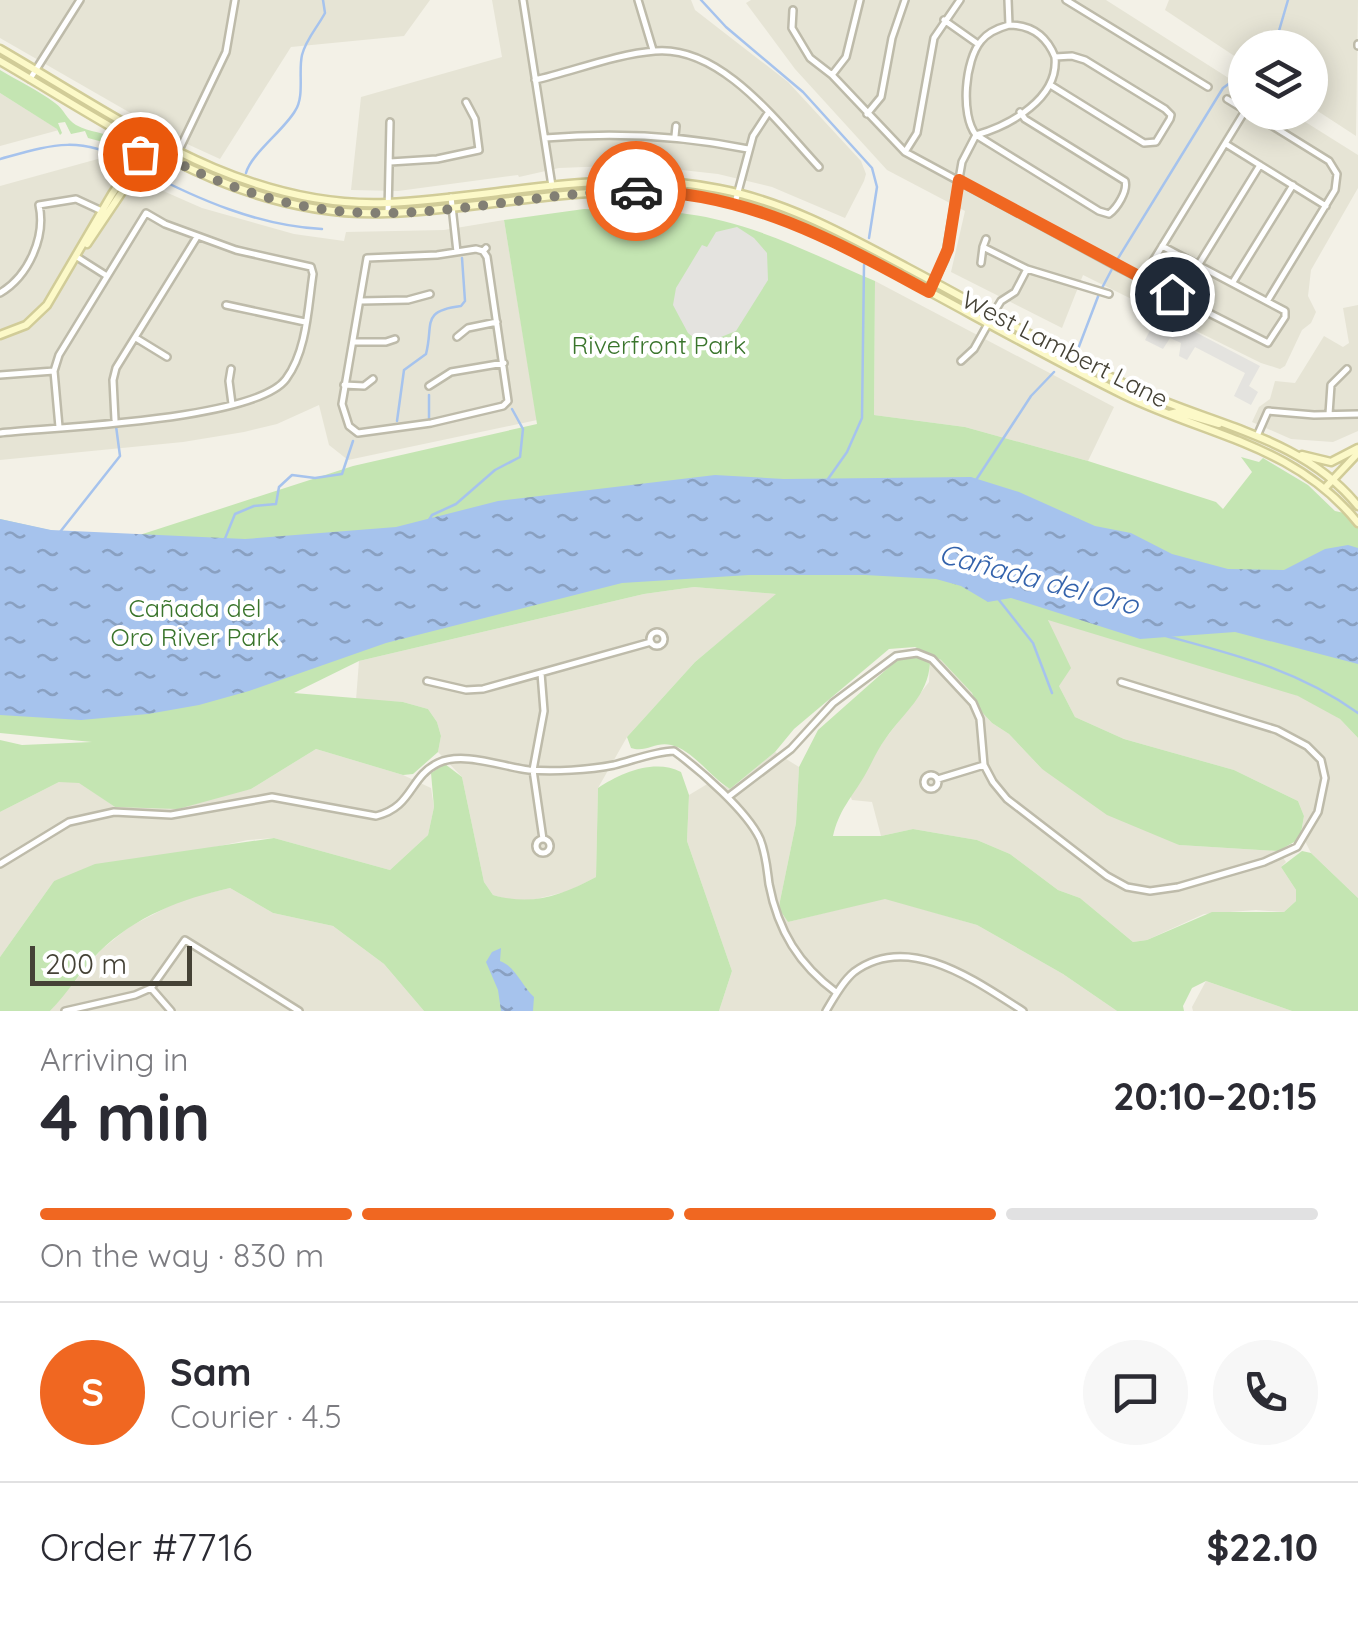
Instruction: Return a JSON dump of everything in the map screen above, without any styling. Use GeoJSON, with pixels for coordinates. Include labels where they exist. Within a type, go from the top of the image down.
{"type":"FeatureCollection","features":[{"type":"Feature","properties":{"kind":"main road","name":"West Lambert Lane"},"geometry":{"type":"LineString","coordinates":[[0,49],[178,152],[226,174],[276,190],[332,200],[388,202],[644,180],[738,193],[826,225],[1139,390],[1282,447],[1332,480],[1358,506]]}},
{"type":"Feature","properties":{"kind":"main road","name":"West Lambert Lane"},"geometry":{"type":"LineString","coordinates":[[0,61],[206,177],[256,196],[330,211],[388,213],[620,191],[683,194],[735,203],[810,229],[1109,388],[1278,456],[1328,490],[1358,523]]}},
{"type":"Feature","properties":{"kind":"main road"},"geometry":{"type":"LineString","coordinates":[[0,336],[39,315],[151,136]]}},
{"type":"Feature","properties":{"kind":"main road"},"geometry":{"type":"LineString","coordinates":[[1168,414],[1178,412],[1211,424],[1222,423]]}},
{"type":"Feature","properties":{"kind":"main road"},"geometry":{"type":"LineString","coordinates":[[1282,447],[1326,462],[1358,450]]}},
{"type":"Feature","properties":{"kind":"main road"},"geometry":{"type":"LineString","coordinates":[[1328,490],[1358,450]]}},
{"type":"Feature","properties":{"kind":"street"},"geometry":{"type":"LineString","coordinates":[[30,79],[80,0]]}},
{"type":"Feature","properties":{"kind":"street"},"geometry":{"type":"LineString","coordinates":[[178,152],[221,63],[236,0]]}},
{"type":"Feature","properties":{"kind":"street"},"geometry":{"type":"LineString","coordinates":[[523,0],[552,186]]}},
{"type":"Feature","properties":{"kind":"street"},"geometry":{"type":"LineString","coordinates":[[638,0],[653,51]]}},
{"type":"Feature","properties":{"kind":"street"},"geometry":{"type":"LineString","coordinates":[[832,76],[846,57],[860,0]]}},
{"type":"Feature","properties":{"kind":"street"},"geometry":{"type":"LineString","coordinates":[[867,114],[882,93],[892,38],[905,0]]}},
{"type":"Feature","properties":{"kind":"street"},"geometry":{"type":"LineString","coordinates":[[905,152],[917,133],[932,47],[944,20],[960,0]]}},
{"type":"Feature","properties":{"kind":"street"},"geometry":{"type":"LineString","coordinates":[[1008,0],[1009,25]]}},
{"type":"Feature","properties":{"kind":"street"},"geometry":{"type":"LineString","coordinates":[[1066,0],[1208,87]]}},
{"type":"Feature","properties":{"kind":"street"},"geometry":{"type":"LineString","coordinates":[[793,10],[792,28],[801,46],[905,152],[1268,343],[1286,314],[1268,300],[1162,246]]}},
{"type":"Feature","properties":{"kind":"street"},"geometry":{"type":"LineString","coordinates":[[944,20],[978,44]]}},
{"type":"Feature","properties":{"kind":"street"},"geometry":{"type":"LineString","coordinates":[[929,292],[948,249],[964,157],[976,134],[1020,112],[1052,86],[1055,58],[1051,47],[1037,33],[1022,25],[994,30],[978,44],[973,58],[966,108],[969,124],[976,134],[1103,214],[1113,211],[1126,184],[1020,112]]}},
{"type":"Feature","properties":{"kind":"street"},"geometry":{"type":"LineString","coordinates":[[535,80],[653,51],[696,56],[712,64],[768,114],[818,167]]}},
{"type":"Feature","properties":{"kind":"street"},"geometry":{"type":"LineString","coordinates":[[1052,86],[1149,144],[1156,142],[1171,115],[1085,60],[1072,56],[1055,58]]}},
{"type":"Feature","properties":{"kind":"street"},"geometry":{"type":"LineString","coordinates":[[390,162],[437,159],[480,150],[475,118],[466,102]]}},
{"type":"Feature","properties":{"kind":"street"},"geometry":{"type":"LineString","coordinates":[[735,203],[748,150],[768,114]]}},
{"type":"Feature","properties":{"kind":"street"},"geometry":{"type":"LineString","coordinates":[[388,213],[390,122]]}},
{"type":"Feature","properties":{"kind":"street"},"geometry":{"type":"LineString","coordinates":[[675,136],[676,126]]}},
{"type":"Feature","properties":{"kind":"street"},"geometry":{"type":"LineString","coordinates":[[1142,279],[1234,130]]}},
{"type":"Feature","properties":{"kind":"street"},"geometry":{"type":"LineString","coordinates":[[1268,300],[1335,190],[1335,169],[1325,158],[1279,130]]}},
{"type":"Feature","properties":{"kind":"street"},"geometry":{"type":"LineString","coordinates":[[544,138],[606,133],[675,136],[748,150]]}},
{"type":"Feature","properties":{"kind":"street"},"geometry":{"type":"LineString","coordinates":[[1225,143],[1326,206]]}},
{"type":"Feature","properties":{"kind":"street"},"geometry":{"type":"LineString","coordinates":[[1199,264],[1260,165]]}},
{"type":"Feature","properties":{"kind":"street"},"geometry":{"type":"LineString","coordinates":[[1233,282],[1293,185]]}},
{"type":"Feature","properties":{"kind":"street"},"geometry":{"type":"LineString","coordinates":[[451,197],[457,252]]}},
{"type":"Feature","properties":{"kind":"street"},"geometry":{"type":"LineString","coordinates":[[0,293],[16,280],[39,242],[39,205],[76,199],[104,213]]}},
{"type":"Feature","properties":{"kind":"street"},"geometry":{"type":"LineString","coordinates":[[59,427],[54,371],[66,343],[146,212],[236,250],[311,268]]}},
{"type":"Feature","properties":{"kind":"street"},"geometry":{"type":"LineString","coordinates":[[115,421],[113,380],[196,236]]}},
{"type":"Feature","properties":{"kind":"street"},"geometry":{"type":"LineString","coordinates":[[980,263],[984,243],[1027,270],[1109,294]]}},
{"type":"Feature","properties":{"kind":"street"},"geometry":{"type":"LineString","coordinates":[[484,250],[487,257],[510,401],[432,423],[351,431],[342,404],[366,257],[457,252],[484,250]]}},
{"type":"Feature","properties":{"kind":"street"},"geometry":{"type":"LineString","coordinates":[[77,258],[107,276]]}},
{"type":"Feature","properties":{"kind":"street"},"geometry":{"type":"LineString","coordinates":[[0,433],[203,412],[258,399],[284,383],[298,353],[311,268],[317,261]]}},
{"type":"Feature","properties":{"kind":"street"},"geometry":{"type":"LineString","coordinates":[[961,362],[974,349],[1001,301],[1015,292],[1027,270]]}},
{"type":"Feature","properties":{"kind":"street"},"geometry":{"type":"LineString","coordinates":[[361,300],[408,300],[430,294]]}},
{"type":"Feature","properties":{"kind":"street"},"geometry":{"type":"LineString","coordinates":[[226,305],[305,322]]}},
{"type":"Feature","properties":{"kind":"street"},"geometry":{"type":"LineString","coordinates":[[457,338],[468,328],[498,322]]}},
{"type":"Feature","properties":{"kind":"street"},"geometry":{"type":"LineString","coordinates":[[136,338],[167,357]]}},
{"type":"Feature","properties":{"kind":"street"},"geometry":{"type":"LineString","coordinates":[[354,342],[395,339]]}},
{"type":"Feature","properties":{"kind":"street"},"geometry":{"type":"LineString","coordinates":[[429,386],[451,372],[504,364]]}},
{"type":"Feature","properties":{"kind":"street"},"geometry":{"type":"LineString","coordinates":[[231,369],[232,404]]}},
{"type":"Feature","properties":{"kind":"street"},"geometry":{"type":"LineString","coordinates":[[1329,415],[1331,385],[1347,369]]}},
{"type":"Feature","properties":{"kind":"street"},"geometry":{"type":"LineString","coordinates":[[0,375],[54,371]]}},
{"type":"Feature","properties":{"kind":"street"},"geometry":{"type":"LineString","coordinates":[[344,385],[364,386],[373,379]]}},
{"type":"Feature","properties":{"kind":"street"},"geometry":{"type":"LineString","coordinates":[[1257,436],[1268,411],[1358,414]]}},
{"type":"Feature","properties":{"kind":"street"},"geometry":{"type":"LineString","coordinates":[[427,681],[475,690],[652,642]]}},
{"type":"Feature","properties":{"kind":"street"},"geometry":{"type":"LineString","coordinates":[[728,797],[791,749],[833,703],[896,656],[916,652],[932,659],[973,702],[980,719],[984,764],[1008,799],[1128,888],[1150,891],[1178,887],[1264,862],[1297,847],[1318,812],[1325,778],[1320,760],[1310,749],[1278,730],[1121,682]]}},
{"type":"Feature","properties":{"kind":"street"},"geometry":{"type":"LineString","coordinates":[[541,673],[544,711],[533,770],[542,839]]}},
{"type":"Feature","properties":{"kind":"street"},"geometry":{"type":"LineString","coordinates":[[0,864],[69,822],[114,812],[171,815],[272,796],[376,816],[391,812],[407,800],[416,783],[440,762],[456,759],[533,770],[610,766],[674,751],[728,797],[759,837],[775,912],[786,938],[816,977],[837,993]]}},
{"type":"Feature","properties":{"kind":"street"},"geometry":{"type":"LineString","coordinates":[[938,780],[984,764]]}},
{"type":"Feature","properties":{"kind":"street"},"geometry":{"type":"LineString","coordinates":[[65,1011],[150,988],[185,940],[300,1011]]}},
{"type":"Feature","properties":{"kind":"street"},"geometry":{"type":"LineString","coordinates":[[826,1011],[855,972],[874,963],[918,959],[964,974],[1023,1011]]}},
{"type":"Feature","properties":{"kind":"street"},"geometry":{"type":"LineString","coordinates":[[150,988],[171,1011]]}},
{"type":"Feature","properties":{"kind":"shaded area"},"geometry":{"type":"Polygon","coordinates":[[[0,0],[430,0],[404,36],[291,47],[220,159],[174,138],[0,38],[0,0]]]}},
{"type":"Feature","properties":{"kind":"shaded area"},"geometry":{"type":"Polygon","coordinates":[[[492,0],[691,0],[695,10],[788,82],[861,161],[866,174],[845,218],[772,187],[718,174],[637,165],[559,168],[519,177],[398,191],[351,190],[361,97],[502,57],[492,0]]]}},
{"type":"Feature","properties":{"kind":"shaded area"},"geometry":{"type":"Polygon","coordinates":[[[1106,0],[1228,78],[1228,130],[1318,130],[1358,155],[1358,188],[1311,270],[1308,296],[1316,312],[1302,330],[1285,366],[1280,369],[1261,363],[1083,275],[1062,328],[951,272],[965,211],[887,170],[795,69],[746,3],[1106,0]]]}},
{"type":"Feature","properties":{"kind":"shaded area"},"geometry":{"type":"Polygon","coordinates":[[[1169,0],[1358,0],[1356,136],[1328,118],[1328,30],[1228,30],[1228,52],[1165,10],[1169,0]]]}},
{"type":"Feature","properties":{"kind":"shaded area"},"geometry":{"type":"Polygon","coordinates":[[[0,93],[59,130],[0,146],[0,93]]]}},
{"type":"Feature","properties":{"kind":"shaded area"},"geometry":{"type":"Polygon","coordinates":[[[105,157],[161,190],[202,208],[294,234],[344,241],[346,232],[444,230],[504,220],[537,420],[348,460],[329,445],[319,405],[277,424],[244,432],[0,460],[0,186],[105,157]]]}},
{"type":"Feature","properties":{"kind":"shaded area"},"geometry":{"type":"Polygon","coordinates":[[[737,227],[767,253],[768,280],[736,331],[711,341],[693,337],[673,305],[676,288],[702,245],[707,247],[716,232],[737,227]]]}},
{"type":"Feature","properties":{"kind":"shaded area"},"geometry":{"type":"Polygon","coordinates":[[[875,281],[1114,407],[1088,461],[965,427],[874,415],[875,281]]]}},
{"type":"Feature","properties":{"kind":"shaded area"},"geometry":{"type":"Polygon","coordinates":[[[1358,305],[1358,431],[1333,442],[1291,439],[1252,422],[1259,407],[1270,399],[1275,381],[1295,383],[1324,336],[1343,347],[1349,343],[1343,308],[1358,305]]]}},
{"type":"Feature","properties":{"kind":"shaded area"},"geometry":{"type":"Polygon","coordinates":[[[1159,313],[1260,366],[1249,386],[1258,392],[1251,405],[1234,396],[1245,373],[1195,347],[1187,360],[1179,356],[1181,343],[1170,338],[1163,349],[1145,340],[1159,313]]]}},
{"type":"Feature","properties":{"kind":"shaded area"},"geometry":{"type":"Polygon","coordinates":[[[694,587],[777,594],[695,662],[627,737],[598,788],[596,877],[569,891],[520,903],[493,895],[484,882],[462,777],[438,752],[441,736],[437,722],[428,709],[403,702],[356,700],[359,661],[644,594],[694,587]]]}},
{"type":"Feature","properties":{"kind":"shaded area"},"geometry":{"type":"Polygon","coordinates":[[[1048,619],[1275,687],[1314,702],[1340,719],[1358,738],[1358,898],[1311,853],[1301,833],[1304,816],[1298,801],[1234,770],[1124,739],[1075,717],[1059,686],[1048,619]]]}},
{"type":"Feature","properties":{"kind":"shaded area"},"geometry":{"type":"Polygon","coordinates":[[[941,660],[972,693],[978,708],[1042,769],[1179,845],[1278,851],[1286,862],[1281,867],[1296,890],[1296,901],[1284,912],[1204,914],[1147,940],[1133,942],[1080,898],[1058,890],[1010,854],[977,840],[913,829],[881,836],[872,802],[852,800],[850,795],[882,743],[929,682],[930,663],[941,660]]]}},
{"type":"Feature","properties":{"kind":"shaded area"},"geometry":{"type":"Polygon","coordinates":[[[316,749],[403,775],[431,788],[434,807],[428,835],[390,870],[274,838],[248,840],[54,881],[0,957],[0,812],[59,782],[79,782],[115,807],[251,789],[316,749]]]}},
{"type":"Feature","properties":{"kind":"shaded area"},"geometry":{"type":"Polygon","coordinates":[[[775,752],[799,767],[796,823],[779,909],[788,922],[885,898],[977,925],[1063,974],[1117,1011],[719,1011],[732,971],[687,841],[689,795],[714,780],[730,789],[775,752]]]}},
{"type":"Feature","properties":{"kind":"shaded area"},"geometry":{"type":"Polygon","coordinates":[[[230,888],[273,913],[333,926],[384,964],[424,1011],[50,1011],[101,950],[129,927],[183,899],[230,888]]]}},
{"type":"Feature","properties":{"kind":"shaded area"},"geometry":{"type":"Polygon","coordinates":[[[1206,981],[1292,1011],[1193,1011],[1206,981]]]}},
{"type":"Feature","properties":{"kind":"green space"},"geometry":{"type":"Polygon","coordinates":[[[0,70],[55,103],[76,125],[120,141],[118,146],[88,138],[85,131],[71,134],[65,122],[58,123],[60,135],[57,129],[0,93],[0,70]]]}},
{"type":"Feature","properties":{"kind":"green space","name":"Riverfront Park"},"geometry":{"type":"Polygon","coordinates":[[[584,209],[672,212],[723,221],[781,240],[875,281],[874,415],[965,427],[1088,461],[1216,502],[1223,509],[1252,472],[1241,457],[1259,462],[1263,458],[1308,485],[1335,511],[1358,516],[1358,738],[1340,719],[1298,696],[1048,620],[1071,668],[1059,686],[1075,717],[1124,739],[1234,770],[1298,801],[1304,816],[1296,841],[1278,851],[1179,845],[1107,815],[1042,769],[978,708],[972,693],[941,660],[915,647],[889,649],[730,789],[679,748],[666,744],[631,748],[627,737],[695,662],[776,594],[694,587],[644,594],[359,661],[294,693],[403,702],[428,709],[441,736],[438,752],[413,774],[403,775],[316,749],[251,789],[178,809],[115,807],[79,783],[59,782],[0,812],[0,740],[22,745],[92,742],[0,733],[0,519],[85,538],[121,541],[353,466],[537,424],[504,220],[584,209]]]}},
{"type":"Feature","properties":{"kind":"green space"},"geometry":{"type":"Polygon","coordinates":[[[917,657],[930,663],[925,685],[879,748],[841,813],[833,836],[881,836],[913,829],[977,840],[1010,854],[1058,890],[1080,898],[1133,942],[1147,940],[1212,912],[1284,912],[1296,901],[1296,890],[1281,867],[1302,851],[1311,853],[1358,898],[1358,1011],[1292,1011],[1206,981],[1192,988],[1184,1011],[1117,1011],[1063,974],[977,925],[885,899],[788,922],[779,909],[796,823],[799,767],[818,730],[897,660],[917,657]]]}},
{"type":"Feature","properties":{"kind":"green space"},"geometry":{"type":"Polygon","coordinates":[[[445,764],[462,777],[484,882],[493,895],[521,899],[558,894],[596,877],[598,788],[649,767],[681,772],[689,795],[687,841],[732,971],[719,1011],[424,1011],[384,964],[333,926],[273,913],[230,888],[177,904],[128,928],[99,952],[50,1011],[0,1011],[0,957],[54,881],[95,864],[274,838],[390,870],[428,835],[434,807],[431,773],[445,764]]]}},
{"type":"Feature","properties":{"kind":"water","name":"Cañada del Oro River Park"},"geometry":{"type":"Polygon","coordinates":[[[715,475],[784,479],[971,477],[1019,492],[1095,526],[1131,533],[1172,554],[1228,569],[1284,570],[1325,549],[1348,545],[1358,548],[1358,664],[1235,632],[1140,639],[1011,598],[988,602],[961,586],[936,579],[749,575],[622,583],[386,643],[199,705],[81,720],[0,715],[0,519],[51,530],[245,539],[396,527],[498,501],[715,475]]]}},
{"type":"Feature","properties":{"kind":"water"},"geometry":{"type":"Polygon","coordinates":[[[501,948],[500,961],[510,967],[534,997],[533,1011],[501,1011],[498,990],[486,962],[492,952],[501,948]]]}},
{"type":"Feature","properties":{"kind":"waterway"},"geometry":{"type":"LineString","coordinates":[[246,173],[298,105],[302,55],[325,13],[323,0]]}},
{"type":"Feature","properties":{"kind":"waterway"},"geometry":{"type":"LineString","coordinates":[[701,0],[726,27],[803,92],[872,168],[877,187],[869,238]]}},
{"type":"Feature","properties":{"kind":"waterway"},"geometry":{"type":"LineString","coordinates":[[1279,30],[1288,0]]}},
{"type":"Feature","properties":{"kind":"waterway"},"geometry":{"type":"LineString","coordinates":[[1117,260],[1228,84]]}},
{"type":"Feature","properties":{"kind":"waterway"},"geometry":{"type":"LineString","coordinates":[[0,159],[78,145],[126,161]]}},
{"type":"Feature","properties":{"kind":"waterway"},"geometry":{"type":"LineString","coordinates":[[142,170],[252,217],[322,229]]}},
{"type":"Feature","properties":{"kind":"waterway"},"geometry":{"type":"LineString","coordinates":[[397,421],[404,370],[426,354],[434,315],[465,301],[462,258]]}},
{"type":"Feature","properties":{"kind":"waterway"},"geometry":{"type":"LineString","coordinates":[[828,479],[847,452],[862,418],[864,265]]}},
{"type":"Feature","properties":{"kind":"waterway"},"geometry":{"type":"LineString","coordinates":[[1102,288],[1112,269]]}},
{"type":"Feature","properties":{"kind":"waterway"},"geometry":{"type":"LineString","coordinates":[[1078,349],[1099,294]]}},
{"type":"Feature","properties":{"kind":"waterway"},"geometry":{"type":"LineString","coordinates":[[976,480],[1031,396],[1054,372]]}},
{"type":"Feature","properties":{"kind":"waterway"},"geometry":{"type":"LineString","coordinates":[[429,395],[429,418]]}},
{"type":"Feature","properties":{"kind":"waterway"},"geometry":{"type":"LineString","coordinates":[[429,520],[456,504],[495,470],[520,457],[523,429],[512,409]]}},
{"type":"Feature","properties":{"kind":"waterway"},"geometry":{"type":"LineString","coordinates":[[60,532],[120,456],[116,426]]}},
{"type":"Feature","properties":{"kind":"waterway"},"geometry":{"type":"LineString","coordinates":[[224,541],[235,514],[254,506],[276,504],[279,487],[292,475],[315,478],[342,474],[353,441]]}},
{"type":"Feature","properties":{"kind":"waterway","name":"Cañada del Oro"},"geometry":{"type":"LineString","coordinates":[[999,600],[1033,643],[1052,693]]}},
{"type":"Feature","properties":{"kind":"waterway"},"geometry":{"type":"LineString","coordinates":[[1166,636],[1289,675],[1358,713]]}},
{"type":"Feature","properties":{"kind":"way so far"},"geometry":{"type":"LineString","coordinates":[[140,154],[145,146],[239,190],[288,204],[344,212],[388,213],[636,191]]}},
{"type":"Feature","properties":{"kind":"route"},"geometry":{"type":"LineString","coordinates":[[636,191],[707,197],[763,211],[822,234],[929,292],[948,249],[959,180],[1172,294]]}}]}
